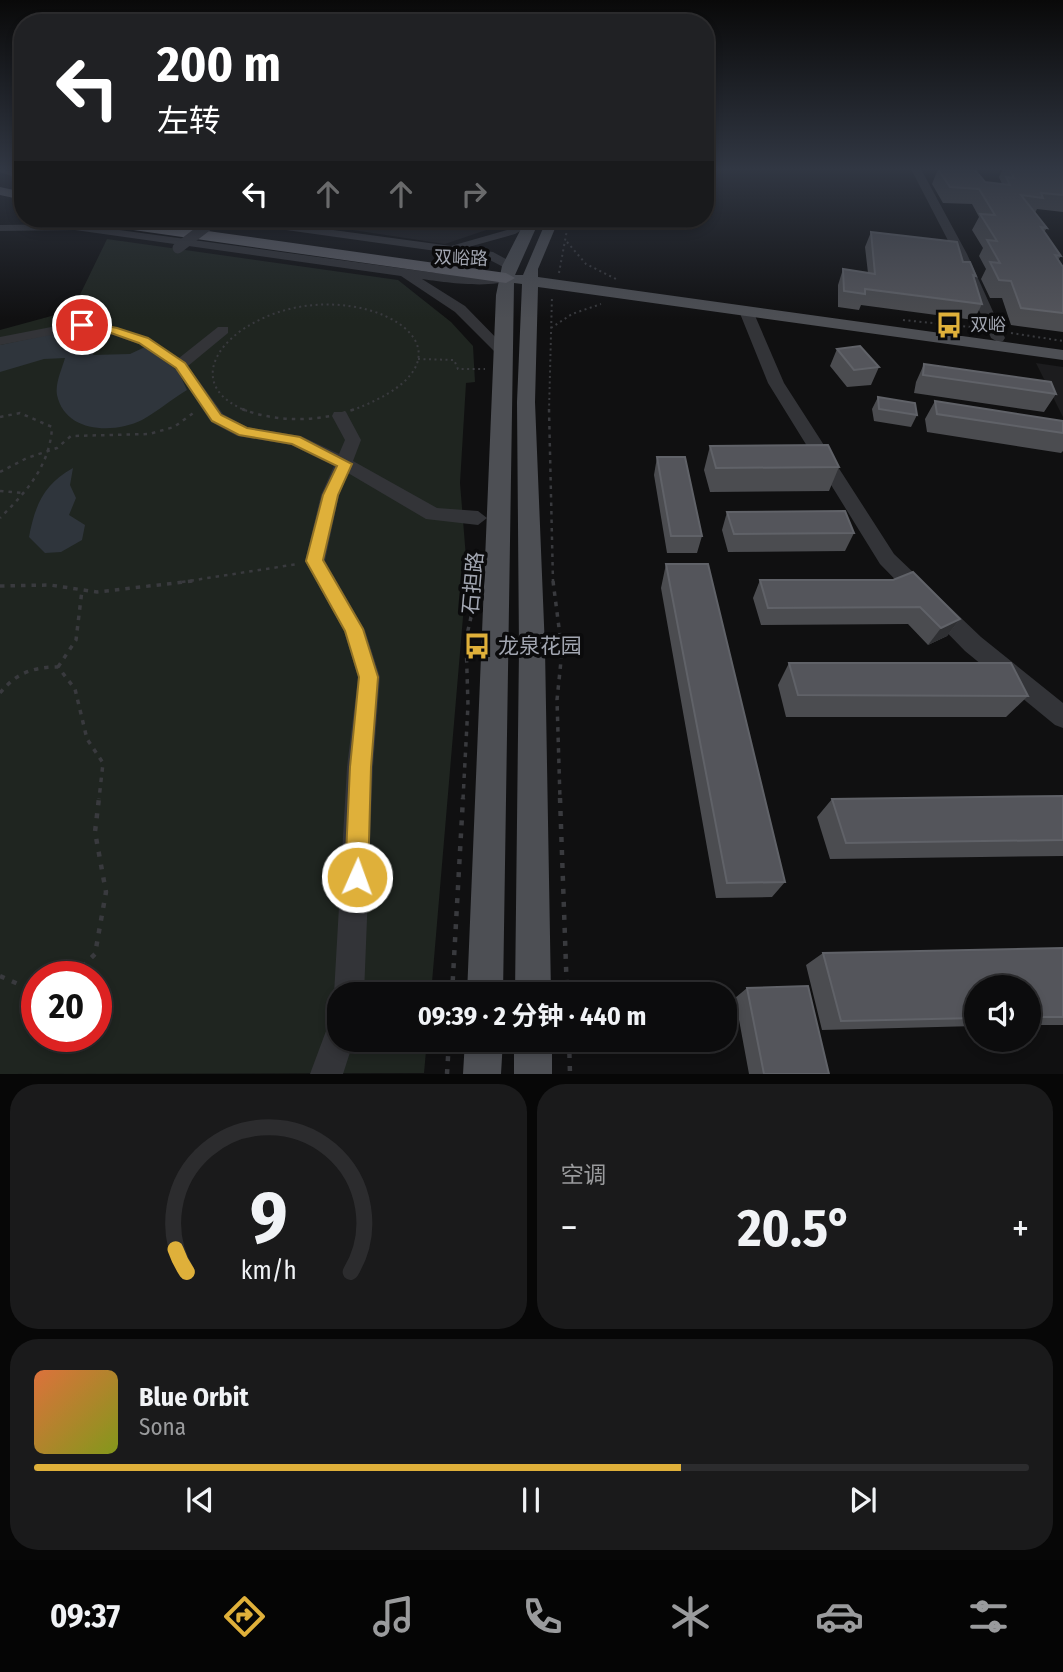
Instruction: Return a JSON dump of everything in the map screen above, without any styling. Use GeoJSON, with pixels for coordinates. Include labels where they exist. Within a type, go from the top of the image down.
{"type":"FeatureCollection","features":[{"type":"Feature","properties":{"kind":"highway"},"geometry":{"type":"LineString","coordinates":[[119,228],[141,236]]}},
{"type":"Feature","properties":{"kind":"highway","name":"双峪路"},"geometry":{"type":"LineString","coordinates":[[166,228],[519,273]]}},
{"type":"Feature","properties":{"kind":"highway","name":"双峪路"},"geometry":{"type":"LineString","coordinates":[[221,228],[519,273]]}},
{"type":"Feature","properties":{"kind":"main road","name":"石担路"},"geometry":{"type":"LineString","coordinates":[[485,982],[500,517],[492,352],[519,273],[530,228]]}},
{"type":"Feature","properties":{"kind":"main road","name":"石担路"},"geometry":{"type":"LineString","coordinates":[[533,982],[532,663],[526,402],[519,273],[547,228]]}},
{"type":"Feature","properties":{"kind":"main road","name":"双峪路"},"geometry":{"type":"LineString","coordinates":[[519,273],[880,322],[996,334],[1063,347]]}},
{"type":"Feature","properties":{"kind":"main road","name":"双峪路"},"geometry":{"type":"LineString","coordinates":[[631,289],[746,312],[1063,355]]}},
{"type":"Feature","properties":{"kind":"main road"},"geometry":{"type":"LineString","coordinates":[[482,1073],[483,1052]]}},
{"type":"Feature","properties":{"kind":"main road"},"geometry":{"type":"LineString","coordinates":[[533,1052],[533,1073]]}},
{"type":"Feature","properties":{"kind":"street"},"geometry":{"type":"LineString","coordinates":[[943,219],[996,334]]}},
{"type":"Feature","properties":{"kind":"street","name":"双峪路"},"geometry":{"type":"LineString","coordinates":[[82,228],[471,281],[519,273]]}},
{"type":"Feature","properties":{"kind":"street"},"geometry":{"type":"LineString","coordinates":[[178,248],[204,228]]}},
{"type":"Feature","properties":{"kind":"street","name":"双峪路"},"geometry":{"type":"LineString","coordinates":[[300,228],[489,255],[519,273]]}},
{"type":"Feature","properties":{"kind":"street"},"geometry":{"type":"LineString","coordinates":[[437,248],[481,241],[513,228]]}},
{"type":"Feature","properties":{"kind":"street"},"geometry":{"type":"LineString","coordinates":[[403,273],[460,309],[492,352]]}},
{"type":"Feature","properties":{"kind":"street"},"geometry":{"type":"LineString","coordinates":[[746,312],[776,383],[887,559],[972,644],[1063,717]]}},
{"type":"Feature","properties":{"kind":"street"},"geometry":{"type":"LineString","coordinates":[[0,341],[82,325],[113,330],[144,341],[180,365],[217,418],[243,432],[295,440],[345,464],[433,514],[478,518]]}},
{"type":"Feature","properties":{"kind":"street"},"geometry":{"type":"LineString","coordinates":[[180,365],[223,330]]}},
{"type":"Feature","properties":{"kind":"street"},"geometry":{"type":"LineString","coordinates":[[340,416],[353,440],[330,495],[315,561],[354,629],[369,677],[360,767],[350,982]]}},
{"type":"Feature","properties":{"kind":"street"},"geometry":{"type":"LineString","coordinates":[[327,1073],[334,1052]]}},
{"type":"Feature","properties":{"kind":"path"},"geometry":{"type":"LineString","coordinates":[[566,228],[567,241],[579,257],[599,273],[631,289]]}},
{"type":"Feature","properties":{"kind":"path"},"geometry":{"type":"LineString","coordinates":[[567,241],[551,303],[548,388],[554,603],[562,634],[563,667],[557,700],[567,982]]}},
{"type":"Feature","properties":{"kind":"path"},"geometry":{"type":"LineString","coordinates":[[551,328],[559,321],[631,289]]}},
{"type":"Feature","properties":{"kind":"path"},"geometry":{"type":"LineString","coordinates":[[345,304],[371,308],[393,316],[409,327],[414,335],[418,342],[418,359],[409,376],[392,391],[358,408],[311,419],[259,415],[238,407],[223,397],[213,382],[213,365],[222,348],[238,333],[278,313],[316,305],[345,304]]}},
{"type":"Feature","properties":{"kind":"path"},"geometry":{"type":"LineString","coordinates":[[880,322],[911,319],[996,334],[1063,341]]}},
{"type":"Feature","properties":{"kind":"path"},"geometry":{"type":"LineString","coordinates":[[418,359],[454,360],[458,369],[492,352]]}},
{"type":"Feature","properties":{"kind":"path"},"geometry":{"type":"LineString","coordinates":[[0,472],[30,456],[50,453],[62,447],[71,436],[91,433],[115,437],[173,427],[207,406]]}},
{"type":"Feature","properties":{"kind":"path"},"geometry":{"type":"LineString","coordinates":[[0,417],[12,411],[31,414],[52,427],[53,446],[23,493],[0,517]]}},
{"type":"Feature","properties":{"kind":"path"},"geometry":{"type":"LineString","coordinates":[[0,467],[7,469]]}},
{"type":"Feature","properties":{"kind":"path"},"geometry":{"type":"LineString","coordinates":[[0,491],[23,493]]}},
{"type":"Feature","properties":{"kind":"path"},"geometry":{"type":"LineString","coordinates":[[0,586],[50,585],[97,592],[152,587],[315,561]]}},
{"type":"Feature","properties":{"kind":"path"},"geometry":{"type":"LineString","coordinates":[[58,667],[76,640],[82,590]]}},
{"type":"Feature","properties":{"kind":"path","name":"石担路"},"geometry":{"type":"LineString","coordinates":[[453,982],[468,705],[466,639],[475,595]]}},
{"type":"Feature","properties":{"kind":"path"},"geometry":{"type":"LineString","coordinates":[[0,692],[7,682],[33,666],[58,667]]}},
{"type":"Feature","properties":{"kind":"path"},"geometry":{"type":"LineString","coordinates":[[58,667],[75,689],[87,739],[103,763],[95,832],[106,892],[95,954],[88,961]]}},
{"type":"Feature","properties":{"kind":"path"},"geometry":{"type":"LineString","coordinates":[[0,976],[21,985]]}},
{"type":"Feature","properties":{"kind":"path"},"geometry":{"type":"LineString","coordinates":[[447,1073],[448,1052]]}},
{"type":"Feature","properties":{"kind":"path"},"geometry":{"type":"LineString","coordinates":[[569,1052],[570,1073]]}},
{"type":"Feature","properties":{"kind":"shaded area"},"geometry":{"type":"Polygon","coordinates":[[[339,228],[492,228],[445,244],[339,228]]]}},
{"type":"Feature","properties":{"kind":"shaded area"},"geometry":{"type":"Polygon","coordinates":[[[107,239],[398,280],[451,322],[473,346],[475,382],[466,383],[460,483],[467,570],[432,982],[327,982],[327,1052],[426,1052],[424,1073],[0,1074],[0,330],[66,312],[75,305],[107,239]]]}},
{"type":"Feature","properties":{"kind":"shaded area"},"geometry":{"type":"Polygon","coordinates":[[[80,328],[110,332],[97,344],[93,355],[130,354],[145,347],[178,371],[187,390],[131,425],[92,427],[70,417],[62,408],[57,390],[65,358],[44,359],[0,372],[0,345],[80,328]]]}},
{"type":"Feature","properties":{"kind":"shaded area"},"geometry":{"type":"Polygon","coordinates":[[[1036,363],[1063,367],[1063,417],[1036,363]]]}},
{"type":"Feature","properties":{"kind":"shaded area"},"geometry":{"type":"Polygon","coordinates":[[[73,468],[70,485],[76,498],[69,515],[85,525],[82,540],[61,552],[45,553],[29,537],[34,515],[48,488],[73,468]]]}},
{"type":"Feature","properties":{"kind":"building"},"geometry":{"type":"Polygon","coordinates":[[[983,219],[1040,219],[1047,228],[1041,227],[1061,256],[1055,255],[1063,267],[1063,313],[1021,308],[1011,281],[999,280],[990,262],[1000,263],[987,240],[997,241],[983,219]]]}},
{"type":"Feature","properties":{"kind":"building"},"geometry":{"type":"Polygon","coordinates":[[[871,232],[957,242],[963,262],[970,262],[976,276],[973,275],[982,304],[865,289],[865,294],[844,291],[843,269],[875,274],[871,232]]]}},
{"type":"Feature","properties":{"kind":"building"},"geometry":{"type":"Polygon","coordinates":[[[860,346],[879,367],[854,370],[837,349],[860,346]]]}},
{"type":"Feature","properties":{"kind":"building"},"geometry":{"type":"Polygon","coordinates":[[[924,364],[1051,382],[1056,394],[923,375],[924,364]]]}},
{"type":"Feature","properties":{"kind":"building"},"geometry":{"type":"Polygon","coordinates":[[[878,397],[915,403],[917,415],[879,409],[878,397]]]}},
{"type":"Feature","properties":{"kind":"building"},"geometry":{"type":"Polygon","coordinates":[[[935,401],[1063,421],[1063,433],[937,414],[935,401]]]}},
{"type":"Feature","properties":{"kind":"building"},"geometry":{"type":"Polygon","coordinates":[[[828,445],[839,467],[716,468],[710,446],[828,445]]]}},
{"type":"Feature","properties":{"kind":"building"},"geometry":{"type":"Polygon","coordinates":[[[657,457],[685,457],[702,536],[671,536],[657,457]]]}},
{"type":"Feature","properties":{"kind":"building"},"geometry":{"type":"Polygon","coordinates":[[[845,511],[854,533],[734,534],[727,512],[845,511]]]}},
{"type":"Feature","properties":{"kind":"building"},"geometry":{"type":"Polygon","coordinates":[[[666,564],[708,564],[785,882],[727,883],[666,564]]]}},
{"type":"Feature","properties":{"kind":"building"},"geometry":{"type":"Polygon","coordinates":[[[913,572],[960,619],[941,628],[920,607],[768,608],[760,580],[893,580],[913,572]]]}},
{"type":"Feature","properties":{"kind":"building"},"geometry":{"type":"Polygon","coordinates":[[[789,663],[1011,663],[1028,696],[798,695],[789,663]]]}},
{"type":"Feature","properties":{"kind":"building"},"geometry":{"type":"Polygon","coordinates":[[[1063,796],[1063,840],[846,843],[832,799],[1063,796]]]}},
{"type":"Feature","properties":{"kind":"building"},"geometry":{"type":"Polygon","coordinates":[[[1063,948],[1063,1017],[1041,1017],[1041,975],[964,975],[964,1018],[841,1021],[823,953],[1063,948]]]}},
{"type":"Feature","properties":{"kind":"building"},"geometry":{"type":"Polygon","coordinates":[[[808,986],[829,1074],[764,1074],[747,988],[808,986]]]}},
{"type":"Feature","properties":{"kind":"place","name":"双峪"},"geometry":{"type":"Point","coordinates":[949,325]}},
{"type":"Feature","properties":{"kind":"place","name":"龙泉花园"},"geometry":{"type":"Point","coordinates":[477,646]}},
{"type":"Feature","properties":{"kind":"route"},"geometry":{"type":"LineString","coordinates":[[82,325],[113,330],[144,341],[180,365],[195,391],[217,418],[243,432],[295,440],[345,464],[330,495],[315,561],[354,629],[369,677],[360,767],[357,877]]}}]}
